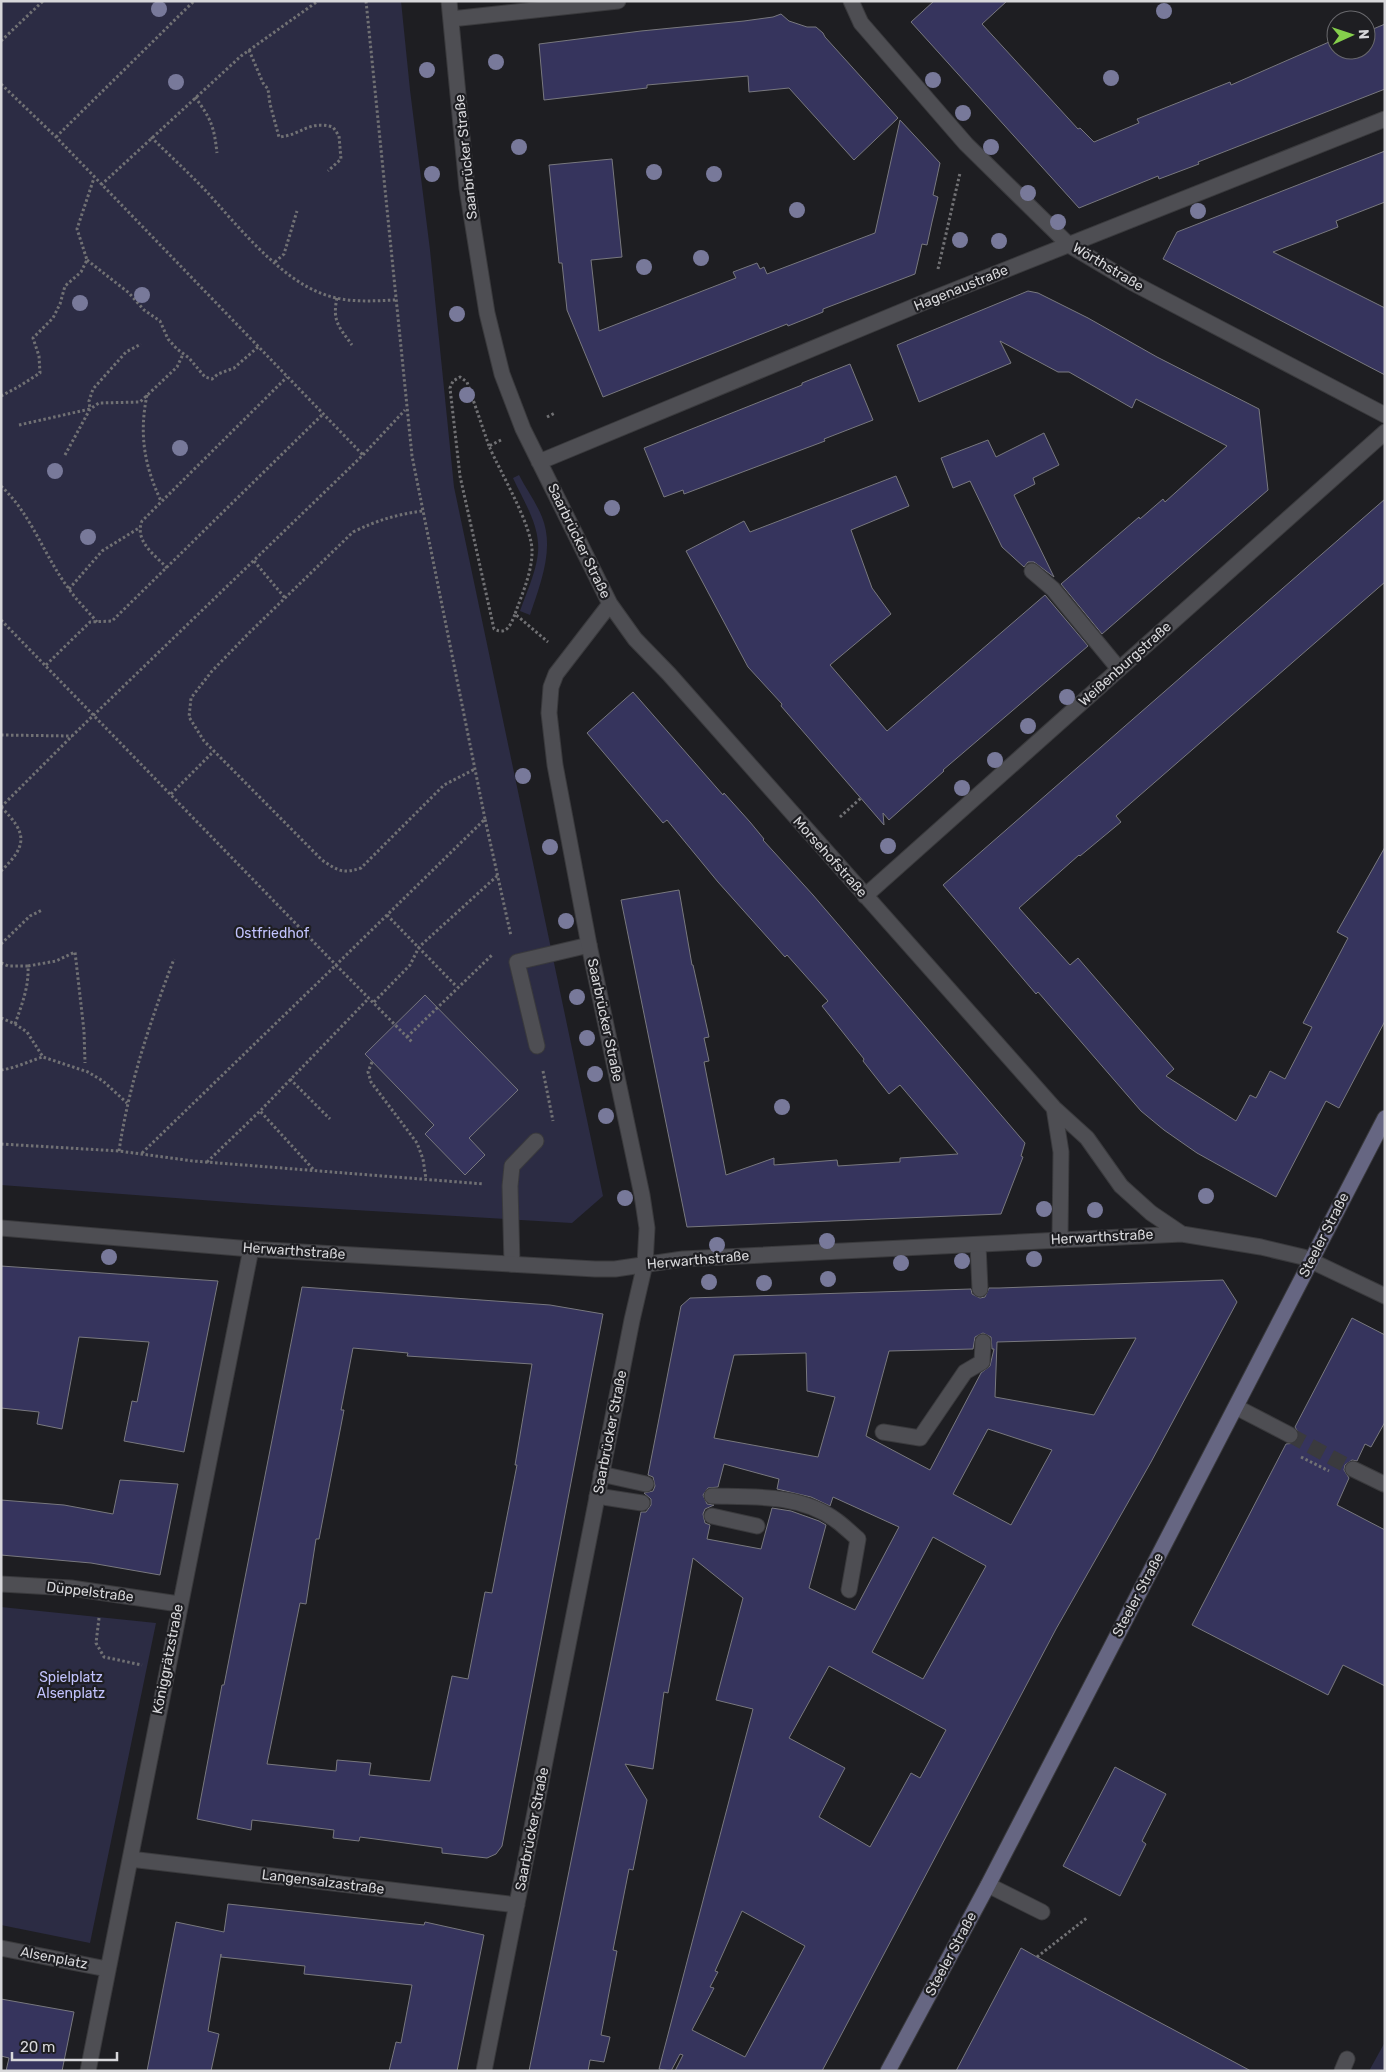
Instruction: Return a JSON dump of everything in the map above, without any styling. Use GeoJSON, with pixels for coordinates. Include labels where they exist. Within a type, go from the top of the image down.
{"type":"FeatureCollection","features":[{"type":"Feature","properties":{"kind":"main road","name":"Steeler Straße"},"geometry":{"type":"LineString","coordinates":[[888,2071],[988,1885],[1385,1118]]}},
{"type":"Feature","properties":{"kind":"street","name":"Saarbrücker Straße"},"geometry":{"type":"LineString","coordinates":[[449,1],[468,188],[487,312],[502,374],[523,429],[610,604],[556,674],[551,687],[549,713],[555,765],[589,945],[642,1194],[647,1228],[645,1264],[601,1474],[484,2071]]}},
{"type":"Feature","properties":{"kind":"street"},"geometry":{"type":"LineString","coordinates":[[451,19],[618,1]]}},
{"type":"Feature","properties":{"kind":"street","name":"Wörthstraße"},"geometry":{"type":"LineString","coordinates":[[851,1],[861,23],[966,144],[1069,245],[1131,282],[1385,415]]}},
{"type":"Feature","properties":{"kind":"street","name":"Hagenaustraße"},"geometry":{"type":"LineString","coordinates":[[539,462],[932,299],[1385,119]]}},
{"type":"Feature","properties":{"kind":"street","name":"Weißenburgstraße"},"geometry":{"type":"LineString","coordinates":[[865,896],[1385,432]]}},
{"type":"Feature","properties":{"kind":"street"},"geometry":{"type":"LineString","coordinates":[[1032,571],[1052,589],[1119,669]]}},
{"type":"Feature","properties":{"kind":"street","name":"Morsehofstraße"},"geometry":{"type":"LineString","coordinates":[[610,604],[635,639],[669,674],[1054,1108],[1087,1138],[1121,1186],[1151,1213],[1182,1234]]}},
{"type":"Feature","properties":{"kind":"street"},"geometry":{"type":"LineString","coordinates":[[538,1046],[517,962],[589,945]]}},
{"type":"Feature","properties":{"kind":"street"},"geometry":{"type":"LineString","coordinates":[[1054,1108],[1061,1152],[1060,1239]]}},
{"type":"Feature","properties":{"kind":"street"},"geometry":{"type":"LineString","coordinates":[[512,1264],[510,1186],[512,1166],[536,1141]]}},
{"type":"Feature","properties":{"kind":"street","name":"Herwarthstraße"},"geometry":{"type":"LineString","coordinates":[[1,1228],[252,1248],[595,1270],[683,1259],[1182,1234],[1261,1247],[1311,1260],[1385,1296]]}},
{"type":"Feature","properties":{"kind":"street"},"geometry":{"type":"LineString","coordinates":[[978,1245],[980,1289]]}},
{"type":"Feature","properties":{"kind":"street","name":"Königgrätzstraße"},"geometry":{"type":"LineString","coordinates":[[88,2071],[179,1604],[252,1248]]}},
{"type":"Feature","properties":{"kind":"street"},"geometry":{"type":"LineString","coordinates":[[883,1432],[920,1438],[965,1372],[982,1362],[983,1342]]}},
{"type":"Feature","properties":{"kind":"street"},"geometry":{"type":"LineString","coordinates":[[1236,1407],[1290,1436]]}},
{"type":"Feature","properties":{"kind":"street"},"geometry":{"type":"LineString","coordinates":[[1353,1469],[1384,1484]]}},
{"type":"Feature","properties":{"kind":"street"},"geometry":{"type":"LineString","coordinates":[[601,1474],[646,1484]]}},
{"type":"Feature","properties":{"kind":"street"},"geometry":{"type":"LineString","coordinates":[[597,1496],[642,1503]]}},
{"type":"Feature","properties":{"kind":"street"},"geometry":{"type":"LineString","coordinates":[[712,1496],[772,1497],[809,1505],[836,1520],[858,1539],[849,1590]]}},
{"type":"Feature","properties":{"kind":"street"},"geometry":{"type":"LineString","coordinates":[[712,1516],[757,1526]]}},
{"type":"Feature","properties":{"kind":"street","name":"Düppelstraße"},"geometry":{"type":"LineString","coordinates":[[1,1584],[71,1588],[179,1604]]}},
{"type":"Feature","properties":{"kind":"street","name":"Langensalzastraße"},"geometry":{"type":"LineString","coordinates":[[130,1858],[517,1905]]}},
{"type":"Feature","properties":{"kind":"street"},"geometry":{"type":"LineString","coordinates":[[988,1885],[1042,1912]]}},
{"type":"Feature","properties":{"kind":"street","name":"Alsenplatz"},"geometry":{"type":"LineString","coordinates":[[1,1948],[107,1969]]}},
{"type":"Feature","properties":{"kind":"path"},"geometry":{"type":"LineString","coordinates":[[1,41],[43,1]]}},
{"type":"Feature","properties":{"kind":"path"},"geometry":{"type":"LineString","coordinates":[[56,137],[194,1]]}},
{"type":"Feature","properties":{"kind":"path"},"geometry":{"type":"LineString","coordinates":[[101,185],[151,137],[249,50],[318,1]]}},
{"type":"Feature","properties":{"kind":"path"},"geometry":{"type":"LineString","coordinates":[[366,1],[406,410],[422,511],[485,819],[512,939],[507,942]]}},
{"type":"Feature","properties":{"kind":"path"},"geometry":{"type":"LineString","coordinates":[[249,50],[268,89],[270,104],[280,137],[288,136],[314,124],[333,126],[340,136],[341,158],[328,171]]}},
{"type":"Feature","properties":{"kind":"path"},"geometry":{"type":"LineString","coordinates":[[1,84],[56,137],[363,455]]}},
{"type":"Feature","properties":{"kind":"path"},"geometry":{"type":"LineString","coordinates":[[195,97],[210,117],[217,153]]}},
{"type":"Feature","properties":{"kind":"path"},"geometry":{"type":"LineString","coordinates":[[151,137],[275,262],[315,291],[338,298],[358,301],[395,300]]}},
{"type":"Feature","properties":{"kind":"path"},"geometry":{"type":"LineString","coordinates":[[932,299],[966,144]]}},
{"type":"Feature","properties":{"kind":"path"},"geometry":{"type":"LineString","coordinates":[[94,178],[77,229],[87,260],[129,293],[144,310],[160,321],[168,339],[205,377],[212,379],[218,374],[234,368],[258,347]]}},
{"type":"Feature","properties":{"kind":"path"},"geometry":{"type":"LineString","coordinates":[[275,262],[284,254],[297,211]]}},
{"type":"Feature","properties":{"kind":"path"},"geometry":{"type":"LineString","coordinates":[[1,396],[40,373],[39,356],[33,338],[53,318],[60,304],[65,286],[81,272],[87,260]]}},
{"type":"Feature","properties":{"kind":"path"},"geometry":{"type":"LineString","coordinates":[[338,298],[335,311],[337,326],[352,345]]}},
{"type":"Feature","properties":{"kind":"path"},"geometry":{"type":"LineString","coordinates":[[65,455],[90,409],[89,401],[93,389],[126,352],[141,344]]}},
{"type":"Feature","properties":{"kind":"path"},"geometry":{"type":"LineString","coordinates":[[19,425],[90,409],[99,403],[140,402],[177,367],[183,354]]}},
{"type":"Feature","properties":{"kind":"path"},"geometry":{"type":"LineString","coordinates":[[69,589],[102,551],[139,528],[145,516],[287,377]]}},
{"type":"Feature","properties":{"kind":"path"},"geometry":{"type":"LineString","coordinates":[[460,377],[467,382],[489,446],[528,528],[532,552],[530,567],[515,614],[510,626],[505,631],[499,632],[494,629],[460,476],[450,388],[453,380],[460,377]]}},
{"type":"Feature","properties":{"kind":"path"},"geometry":{"type":"LineString","coordinates":[[147,395],[143,415],[143,449],[161,501]]}},
{"type":"Feature","properties":{"kind":"path"},"geometry":{"type":"LineString","coordinates":[[1,871],[16,855],[20,846],[21,836],[20,828],[1,807],[363,455],[406,410]]}},
{"type":"Feature","properties":{"kind":"path"},"geometry":{"type":"LineString","coordinates":[[489,446],[555,413]]}},
{"type":"Feature","properties":{"kind":"path"},"geometry":{"type":"LineString","coordinates":[[46,666],[90,622],[104,623],[112,621],[323,414]]}},
{"type":"Feature","properties":{"kind":"path"},"geometry":{"type":"LineString","coordinates":[[1,486],[14,498],[69,589],[97,622]]}},
{"type":"Feature","properties":{"kind":"path"},"geometry":{"type":"LineString","coordinates":[[422,511],[377,521],[353,532],[212,671],[191,698],[189,717],[214,751],[322,860],[336,870],[348,872],[361,868],[444,785],[475,769]]}},
{"type":"Feature","properties":{"kind":"path"},"geometry":{"type":"LineString","coordinates":[[139,528],[142,541],[168,568]]}},
{"type":"Feature","properties":{"kind":"path"},"geometry":{"type":"LineString","coordinates":[[254,561],[285,598]]}},
{"type":"Feature","properties":{"kind":"path"},"geometry":{"type":"LineString","coordinates":[[515,614],[568,658]]}},
{"type":"Feature","properties":{"kind":"path"},"geometry":{"type":"LineString","coordinates":[[1,620],[413,1043]]}},
{"type":"Feature","properties":{"kind":"path"},"geometry":{"type":"LineString","coordinates":[[1,734],[72,736]]}},
{"type":"Feature","properties":{"kind":"path"},"geometry":{"type":"LineString","coordinates":[[171,794],[214,751]]}},
{"type":"Feature","properties":{"kind":"path"},"geometry":{"type":"LineString","coordinates":[[840,817],[861,798]]}},
{"type":"Feature","properties":{"kind":"path"},"geometry":{"type":"LineString","coordinates":[[141,1154],[485,819]]}},
{"type":"Feature","properties":{"kind":"path"},"geometry":{"type":"LineString","coordinates":[[374,1002],[410,965],[419,947],[498,876]]}},
{"type":"Feature","properties":{"kind":"path"},"geometry":{"type":"LineString","coordinates":[[1,944],[30,916],[42,910]]}},
{"type":"Feature","properties":{"kind":"path"},"geometry":{"type":"LineString","coordinates":[[387,915],[458,987]]}},
{"type":"Feature","properties":{"kind":"path"},"geometry":{"type":"LineString","coordinates":[[407,1037],[496,951]]}},
{"type":"Feature","properties":{"kind":"path"},"geometry":{"type":"LineString","coordinates":[[1,963],[8,966],[28,966],[56,961],[75,952],[84,1031],[85,1063]]}},
{"type":"Feature","properties":{"kind":"path"},"geometry":{"type":"LineString","coordinates":[[119,1151],[127,1103],[154,1013],[174,959]]}},
{"type":"Feature","properties":{"kind":"path"},"geometry":{"type":"LineString","coordinates":[[15,1024],[25,997],[29,979],[28,966]]}},
{"type":"Feature","properties":{"kind":"path"},"geometry":{"type":"LineString","coordinates":[[207,1162],[260,1111],[370,998]]}},
{"type":"Feature","properties":{"kind":"path"},"geometry":{"type":"LineString","coordinates":[[1,1018],[27,1032],[43,1057]]}},
{"type":"Feature","properties":{"kind":"path"},"geometry":{"type":"LineString","coordinates":[[536,1141],[554,1123],[538,1046]]}},
{"type":"Feature","properties":{"kind":"path"},"geometry":{"type":"LineString","coordinates":[[1,1070],[14,1068],[30,1060],[43,1057],[88,1072],[103,1081],[127,1103]]}},
{"type":"Feature","properties":{"kind":"path"},"geometry":{"type":"LineString","coordinates":[[372,1062],[368,1072],[371,1082],[417,1143],[423,1159],[426,1179]]}},
{"type":"Feature","properties":{"kind":"path"},"geometry":{"type":"LineString","coordinates":[[290,1079],[330,1120]]}},
{"type":"Feature","properties":{"kind":"path"},"geometry":{"type":"LineString","coordinates":[[260,1111],[314,1170]]}},
{"type":"Feature","properties":{"kind":"path"},"geometry":{"type":"LineString","coordinates":[[1,1144],[119,1151],[207,1162],[510,1186]]}},
{"type":"Feature","properties":{"kind":"path"},"geometry":{"type":"LineString","coordinates":[[1299,1455],[1333,1473]]}},
{"type":"Feature","properties":{"kind":"path"},"geometry":{"type":"LineString","coordinates":[[102,1593],[96,1643],[99,1652],[104,1658],[166,1670]]}},
{"type":"Feature","properties":{"kind":"path"},"geometry":{"type":"LineString","coordinates":[[1037,1957],[1088,1917]]}},
{"type":"Feature","properties":{"kind":"green space","name":"Ostfriedhof"},"geometry":{"type":"Polygon","coordinates":[[[1,1],[401,1],[430,250],[454,487],[603,1196],[572,1223],[271,1205],[1,1185],[1,1]]]}},
{"type":"Feature","properties":{"kind":"green space"},"geometry":{"type":"Polygon","coordinates":[[[519,475],[542,517],[547,541],[545,566],[530,615],[520,611],[535,568],[538,543],[532,518],[513,478],[519,475]]]}},
{"type":"Feature","properties":{"kind":"green space","name":"Spielplatz Alsenplatz"},"geometry":{"type":"Polygon","coordinates":[[[1,1607],[156,1623],[90,1943],[1,1925],[1,1607]]]}},
{"type":"Feature","properties":{"kind":"green space"},"geometry":{"type":"Polygon","coordinates":[[[1385,2042],[1385,2071],[1369,2071],[1385,2042]]]}},
{"type":"Feature","properties":{"kind":"building"},"geometry":{"type":"Polygon","coordinates":[[[934,1],[1007,1],[982,24],[1078,129],[1080,128],[1094,142],[1139,123],[1137,119],[1230,82],[1231,85],[1326,43],[1326,60],[1376,60],[1376,28],[1385,24],[1385,89],[1198,162],[1199,164],[1159,179],[1158,176],[1079,208],[911,22],[934,1]]]}},
{"type":"Feature","properties":{"kind":"building"},"geometry":{"type":"Polygon","coordinates":[[[781,14],[789,21],[807,27],[816,27],[823,33],[898,118],[854,160],[789,88],[749,92],[748,76],[647,85],[647,88],[544,100],[539,44],[641,31],[744,21],[781,14]]]}},
{"type":"Feature","properties":{"kind":"building"},"geometry":{"type":"Polygon","coordinates":[[[900,120],[940,163],[933,195],[938,197],[927,245],[922,244],[915,274],[823,309],[823,312],[788,326],[787,324],[603,397],[567,310],[562,263],[559,263],[549,165],[612,159],[622,257],[591,260],[599,331],[736,278],[733,272],[757,263],[760,269],[764,267],[767,274],[875,233],[900,120]]]}},
{"type":"Feature","properties":{"kind":"building"},"geometry":{"type":"Polygon","coordinates":[[[1385,151],[1385,202],[1336,221],[1338,227],[1273,252],[1385,308],[1385,375],[1163,259],[1177,232],[1385,151]]]}},
{"type":"Feature","properties":{"kind":"building"},"geometry":{"type":"Polygon","coordinates":[[[1028,291],[1038,293],[1088,318],[1157,357],[1259,409],[1268,490],[1102,634],[1061,584],[1139,517],[1140,519],[1163,499],[1165,502],[1227,446],[1136,399],[1132,408],[1069,372],[1058,372],[1000,341],[1011,363],[919,402],[897,345],[1028,291]]]}},
{"type":"Feature","properties":{"kind":"building"},"geometry":{"type":"Polygon","coordinates":[[[850,364],[873,420],[824,439],[825,441],[684,494],[683,490],[664,497],[644,448],[850,364]]]}},
{"type":"Feature","properties":{"kind":"building"},"geometry":{"type":"Polygon","coordinates":[[[1044,433],[1059,465],[1033,478],[1035,484],[1014,495],[1054,577],[1034,562],[1028,562],[1024,567],[1002,547],[970,481],[953,488],[941,458],[988,440],[996,457],[1044,433]]]}},
{"type":"Feature","properties":{"kind":"building"},"geometry":{"type":"Polygon","coordinates":[[[896,476],[909,506],[851,530],[872,588],[891,614],[830,665],[887,731],[1045,595],[1088,646],[943,770],[889,820],[883,813],[884,825],[781,706],[782,704],[748,667],[686,551],[744,521],[750,532],[896,476]]]}},
{"type":"Feature","properties":{"kind":"building"},"geometry":{"type":"Polygon","coordinates":[[[1385,499],[1385,582],[1116,816],[1121,822],[1079,855],[1019,908],[1070,965],[1078,958],[1174,1069],[1166,1076],[1236,1121],[1250,1095],[1256,1098],[1270,1071],[1285,1079],[1312,1027],[1303,1023],[1348,938],[1337,932],[1385,847],[1385,1021],[1339,1108],[1326,1101],[1276,1197],[1197,1153],[1141,1111],[1038,992],[1036,994],[943,885],[1385,499]]]}},
{"type":"Feature","properties":{"kind":"building"},"geometry":{"type":"Polygon","coordinates":[[[633,692],[723,795],[724,793],[750,822],[763,840],[813,895],[1025,1143],[1021,1156],[1023,1157],[1001,1214],[687,1227],[621,900],[679,890],[692,965],[709,1037],[704,1038],[709,1061],[704,1062],[726,1175],[774,1158],[774,1165],[837,1160],[838,1166],[900,1162],[900,1158],[958,1154],[900,1085],[889,1094],[822,1006],[828,1001],[787,955],[785,957],[718,882],[667,820],[663,823],[587,733],[633,692]]]}},
{"type":"Feature","properties":{"kind":"building"},"geometry":{"type":"Polygon","coordinates":[[[425,995],[518,1090],[469,1138],[485,1155],[465,1175],[425,1134],[434,1125],[365,1054],[425,995]]]}},
{"type":"Feature","properties":{"kind":"building"},"geometry":{"type":"Polygon","coordinates":[[[1,1266],[218,1281],[184,1452],[124,1441],[132,1401],[137,1402],[149,1342],[79,1337],[62,1429],[37,1424],[39,1412],[1,1408],[1,1266]]]}},
{"type":"Feature","properties":{"kind":"building"},"geometry":{"type":"Polygon","coordinates":[[[1223,1280],[1237,1302],[1151,1462],[1056,1629],[822,2071],[675,2071],[683,2055],[680,2054],[671,2071],[659,2069],[753,1709],[716,1700],[743,1598],[693,1558],[668,1693],[664,1692],[653,1769],[625,1764],[647,1800],[633,1870],[629,1869],[613,1950],[617,1951],[601,2035],[610,2037],[604,2062],[590,2060],[588,2071],[529,2071],[641,1512],[646,1512],[651,1505],[651,1499],[644,1493],[653,1491],[655,1486],[653,1477],[648,1475],[681,1306],[690,1298],[971,1289],[972,1294],[980,1298],[985,1297],[989,1288],[1223,1280]],[[983,1333],[975,1337],[973,1349],[889,1351],[866,1436],[930,1470],[981,1373],[990,1366],[994,1349],[992,1349],[991,1337],[983,1333]],[[1136,1338],[997,1342],[995,1397],[1094,1415],[1136,1338]],[[806,1353],[734,1355],[714,1438],[818,1457],[835,1397],[807,1391],[806,1353]],[[988,1429],[953,1494],[1011,1525],[1052,1450],[988,1429]],[[724,1464],[718,1487],[708,1488],[703,1495],[707,1504],[714,1505],[705,1509],[703,1514],[705,1523],[710,1525],[707,1539],[761,1549],[772,1508],[791,1511],[826,1525],[809,1588],[855,1610],[899,1527],[833,1497],[830,1506],[811,1497],[777,1489],[779,1479],[724,1464]],[[933,1537],[872,1652],[923,1679],[986,1566],[933,1537]],[[829,1666],[789,1738],[845,1768],[819,1817],[870,1847],[911,1773],[920,1778],[946,1730],[829,1666]],[[742,1911],[715,1971],[718,1972],[710,1987],[714,1988],[692,2030],[745,2057],[805,1946],[742,1911]]]}},
{"type":"Feature","properties":{"kind":"building"},"geometry":{"type":"Polygon","coordinates":[[[302,1287],[550,1305],[603,1314],[502,1846],[496,1854],[487,1858],[442,1853],[442,1848],[360,1837],[359,1841],[333,1838],[334,1830],[252,1820],[251,1830],[197,1819],[222,1685],[224,1685],[302,1287]],[[353,1348],[341,1410],[344,1410],[319,1539],[316,1539],[306,1604],[300,1603],[267,1764],[336,1771],[337,1760],[371,1763],[369,1775],[430,1781],[452,1676],[468,1679],[485,1592],[492,1593],[517,1465],[515,1465],[532,1364],[407,1356],[408,1353],[353,1348]]]}},
{"type":"Feature","properties":{"kind":"building"},"geometry":{"type":"Polygon","coordinates":[[[1352,1318],[1385,1335],[1385,1422],[1371,1447],[1365,1444],[1357,1461],[1352,1460],[1345,1465],[1344,1470],[1349,1478],[1337,1505],[1385,1530],[1385,1686],[1343,1665],[1328,1695],[1192,1625],[1286,1444],[1295,1443],[1298,1439],[1299,1434],[1295,1427],[1352,1318]]]}},
{"type":"Feature","properties":{"kind":"building"},"geometry":{"type":"Polygon","coordinates":[[[120,1480],[178,1484],[160,1575],[91,1563],[1,1555],[1,1500],[64,1505],[113,1514],[120,1480]]]}},
{"type":"Feature","properties":{"kind":"building"},"geometry":{"type":"Polygon","coordinates":[[[1115,1767],[1166,1794],[1142,1841],[1146,1844],[1120,1896],[1063,1866],[1115,1767]]]}},
{"type":"Feature","properties":{"kind":"building"},"geometry":{"type":"Polygon","coordinates":[[[228,1904],[424,1925],[425,1922],[484,1935],[457,2071],[389,2071],[396,2042],[401,2043],[412,1985],[304,1974],[305,1966],[221,1957],[221,1954],[208,2031],[219,2034],[211,2071],[147,2071],[176,1922],[224,1932],[228,1904]]]}},
{"type":"Feature","properties":{"kind":"building"},"geometry":{"type":"Polygon","coordinates":[[[1021,1948],[1037,1957],[1251,2071],[956,2071],[1021,1948]]]}},
{"type":"Feature","properties":{"kind":"building"},"geometry":{"type":"Polygon","coordinates":[[[1,1999],[74,2012],[62,2071],[6,2071],[9,2058],[1,2056],[1,1999]]]}},
{"type":"Feature","properties":{"kind":"tunnel"},"geometry":{"type":"LineString","coordinates":[[1290,1435],[1353,1469]]}}]}
